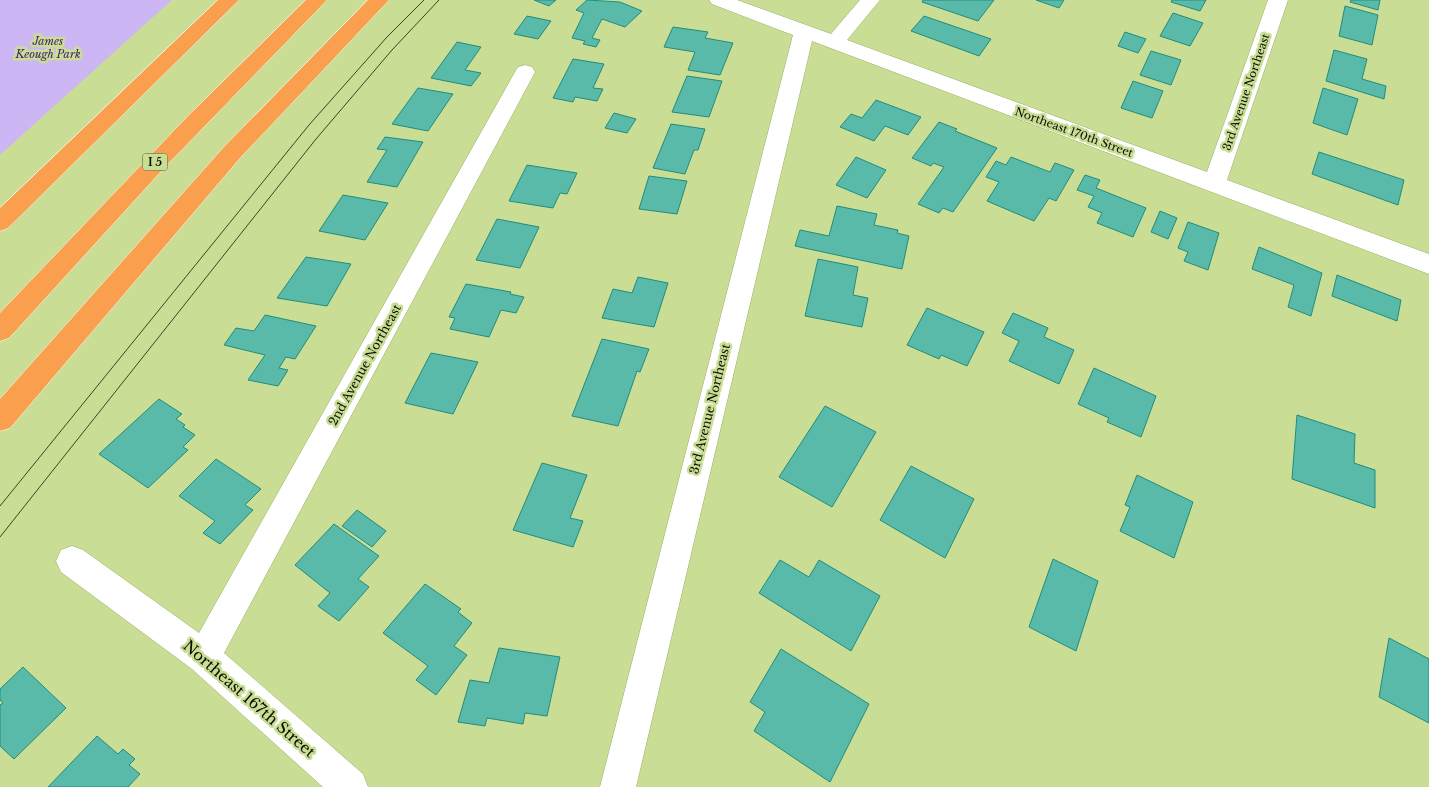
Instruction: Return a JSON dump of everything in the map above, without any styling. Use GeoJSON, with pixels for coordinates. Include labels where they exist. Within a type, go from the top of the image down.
{"type":"FeatureCollection","features":[{"type":"Feature","properties":{"kind":"highway"},"geometry":{"type":"LineString","coordinates":[[0,222],[229,0]]}},
{"type":"Feature","properties":{"kind":"highway","name":"I 5"},"geometry":{"type":"LineString","coordinates":[[0,330],[142,176],[257,58],[317,0]]}},
{"type":"Feature","properties":{"kind":"highway"},"geometry":{"type":"LineString","coordinates":[[0,418],[180,210],[334,44],[379,0]]}},
{"type":"Feature","properties":{"kind":"street","name":"Northeast 170th Street"},"geometry":{"type":"LineString","coordinates":[[719,0],[1429,264]]}},
{"type":"Feature","properties":{"kind":"street"},"geometry":{"type":"LineString","coordinates":[[834,43],[870,0]]}},
{"type":"Feature","properties":{"kind":"street","name":"3rd Avenue Northeast"},"geometry":{"type":"LineString","coordinates":[[1214,184],[1278,0]]}},
{"type":"Feature","properties":{"kind":"street","name":"3rd Avenue Northeast"},"geometry":{"type":"LineString","coordinates":[[618,787],[804,32]]}},
{"type":"Feature","properties":{"kind":"street","name":"2nd Avenue Northeast"},"geometry":{"type":"LineString","coordinates":[[204,657],[525,72]]}},
{"type":"Feature","properties":{"kind":"street","name":"Northeast 167th Street"},"geometry":{"type":"LineString","coordinates":[[72,560],[204,657],[350,787]]}},
{"type":"Feature","properties":{"kind":"green space","name":"James Keough Park"},"geometry":{"type":"Polygon","coordinates":[[[0,0],[172,0],[0,155],[0,0]]]}},
{"type":"Feature","properties":{"kind":"building"},"geometry":{"type":"Polygon","coordinates":[[[534,0],[556,0],[549,6],[534,0]]]}},
{"type":"Feature","properties":{"kind":"building"},"geometry":{"type":"Polygon","coordinates":[[[587,0],[620,2],[642,11],[625,27],[602,19],[592,38],[600,40],[596,47],[583,44],[585,41],[572,38],[584,13],[576,10],[587,0]]]}},
{"type":"Feature","properties":{"kind":"building"},"geometry":{"type":"Polygon","coordinates":[[[923,0],[994,0],[978,21],[922,2],[923,0]]]}},
{"type":"Feature","properties":{"kind":"building"},"geometry":{"type":"Polygon","coordinates":[[[1036,0],[1064,0],[1059,8],[1036,0]]]}},
{"type":"Feature","properties":{"kind":"building"},"geometry":{"type":"Polygon","coordinates":[[[1172,0],[1206,0],[1200,11],[1171,2],[1172,0]]]}},
{"type":"Feature","properties":{"kind":"building"},"geometry":{"type":"Polygon","coordinates":[[[1351,0],[1380,0],[1378,10],[1350,2],[1351,0]]]}},
{"type":"Feature","properties":{"kind":"building"},"geometry":{"type":"Polygon","coordinates":[[[1345,6],[1378,15],[1372,45],[1339,36],[1345,6]]]}},
{"type":"Feature","properties":{"kind":"building"},"geometry":{"type":"Polygon","coordinates":[[[1173,13],[1203,23],[1190,46],[1160,36],[1173,13]]]}},
{"type":"Feature","properties":{"kind":"building"},"geometry":{"type":"Polygon","coordinates":[[[527,16],[551,21],[538,39],[514,34],[527,16]]]}},
{"type":"Feature","properties":{"kind":"building"},"geometry":{"type":"Polygon","coordinates":[[[924,16],[991,39],[979,56],[911,31],[924,16]]]}},
{"type":"Feature","properties":{"kind":"building"},"geometry":{"type":"Polygon","coordinates":[[[673,27],[708,32],[705,38],[733,43],[720,75],[688,70],[695,52],[664,47],[673,27]]]}},
{"type":"Feature","properties":{"kind":"building"},"geometry":{"type":"Polygon","coordinates":[[[1125,32],[1146,39],[1138,53],[1118,46],[1125,32]]]}},
{"type":"Feature","properties":{"kind":"building"},"geometry":{"type":"Polygon","coordinates":[[[457,42],[481,47],[465,70],[481,73],[471,86],[431,78],[457,42]]]}},
{"type":"Feature","properties":{"kind":"building"},"geometry":{"type":"Polygon","coordinates":[[[1334,50],[1367,59],[1362,79],[1386,86],[1384,99],[1326,81],[1334,50]]]}},
{"type":"Feature","properties":{"kind":"building"},"geometry":{"type":"Polygon","coordinates":[[[1151,51],[1181,60],[1171,85],[1140,75],[1151,51]]]}},
{"type":"Feature","properties":{"kind":"building"},"geometry":{"type":"Polygon","coordinates":[[[573,59],[604,64],[593,88],[603,89],[597,101],[575,97],[573,102],[553,98],[573,59]]]}},
{"type":"Feature","properties":{"kind":"building"},"geometry":{"type":"Polygon","coordinates":[[[687,76],[722,81],[709,117],[672,112],[687,76]]]}},
{"type":"Feature","properties":{"kind":"building"},"geometry":{"type":"Polygon","coordinates":[[[1133,81],[1163,91],[1152,118],[1121,108],[1133,81]]]}},
{"type":"Feature","properties":{"kind":"building"},"geometry":{"type":"Polygon","coordinates":[[[418,88],[453,94],[428,131],[392,124],[418,88]]]}},
{"type":"Feature","properties":{"kind":"building"},"geometry":{"type":"Polygon","coordinates":[[[1323,88],[1358,99],[1347,135],[1313,123],[1323,88]]]}},
{"type":"Feature","properties":{"kind":"building"},"geometry":{"type":"Polygon","coordinates":[[[876,100],[921,117],[908,135],[885,126],[874,141],[840,127],[851,114],[862,118],[876,100]]]}},
{"type":"Feature","properties":{"kind":"building"},"geometry":{"type":"Polygon","coordinates":[[[614,113],[636,119],[627,133],[605,128],[614,113]]]}},
{"type":"Feature","properties":{"kind":"building"},"geometry":{"type":"Polygon","coordinates":[[[939,122],[957,129],[955,131],[997,148],[953,212],[943,208],[939,213],[918,204],[944,167],[933,163],[931,166],[912,158],[939,122]]]}},
{"type":"Feature","properties":{"kind":"building"},"geometry":{"type":"Polygon","coordinates":[[[671,124],[705,129],[698,150],[694,150],[685,174],[653,168],[671,124]]]}},
{"type":"Feature","properties":{"kind":"building"},"geometry":{"type":"Polygon","coordinates":[[[385,137],[423,142],[397,187],[367,182],[387,150],[377,149],[385,137]]]}},
{"type":"Feature","properties":{"kind":"building"},"geometry":{"type":"Polygon","coordinates":[[[1319,152],[1404,180],[1398,205],[1312,174],[1319,152]]]}},
{"type":"Feature","properties":{"kind":"building"},"geometry":{"type":"Polygon","coordinates":[[[856,157],[886,170],[867,198],[836,185],[856,157]]]}},
{"type":"Feature","properties":{"kind":"building"},"geometry":{"type":"Polygon","coordinates":[[[1011,157],[1050,172],[1055,163],[1074,170],[1056,201],[1049,198],[1034,221],[987,201],[999,182],[986,177],[996,161],[1006,165],[1011,157]]]}},
{"type":"Feature","properties":{"kind":"building"},"geometry":{"type":"Polygon","coordinates":[[[527,165],[577,173],[567,194],[560,193],[553,208],[509,201],[527,165]]]}},
{"type":"Feature","properties":{"kind":"building"},"geometry":{"type":"Polygon","coordinates":[[[1085,175],[1100,180],[1096,188],[1146,208],[1133,237],[1097,223],[1102,213],[1088,207],[1094,196],[1077,190],[1085,175]]]}},
{"type":"Feature","properties":{"kind":"building"},"geometry":{"type":"Polygon","coordinates":[[[649,176],[687,181],[677,214],[639,209],[649,176]]]}},
{"type":"Feature","properties":{"kind":"building"},"geometry":{"type":"Polygon","coordinates":[[[343,195],[388,203],[365,240],[319,231],[343,195]]]}},
{"type":"Feature","properties":{"kind":"building"},"geometry":{"type":"Polygon","coordinates":[[[837,206],[877,214],[874,225],[898,230],[897,233],[909,236],[902,269],[795,246],[800,230],[829,236],[837,206]]]}},
{"type":"Feature","properties":{"kind":"building"},"geometry":{"type":"Polygon","coordinates":[[[1160,211],[1177,218],[1168,239],[1151,232],[1160,211]]]}},
{"type":"Feature","properties":{"kind":"building"},"geometry":{"type":"Polygon","coordinates":[[[497,219],[539,227],[520,268],[476,260],[497,219]]]}},
{"type":"Feature","properties":{"kind":"building"},"geometry":{"type":"Polygon","coordinates":[[[1188,222],[1219,233],[1208,270],[1184,261],[1188,252],[1178,248],[1188,222]]]}},
{"type":"Feature","properties":{"kind":"building"},"geometry":{"type":"Polygon","coordinates":[[[1259,247],[1322,273],[1311,316],[1288,307],[1294,285],[1252,269],[1259,247]]]}},
{"type":"Feature","properties":{"kind":"building"},"geometry":{"type":"Polygon","coordinates":[[[306,257],[351,264],[327,306],[277,298],[306,257]]]}},
{"type":"Feature","properties":{"kind":"building"},"geometry":{"type":"Polygon","coordinates":[[[818,259],[858,267],[853,295],[868,298],[862,327],[805,316],[818,259]]]}},
{"type":"Feature","properties":{"kind":"building"},"geometry":{"type":"Polygon","coordinates":[[[1337,275],[1401,300],[1397,321],[1332,296],[1337,275]]]}},
{"type":"Feature","properties":{"kind":"building"},"geometry":{"type":"Polygon","coordinates":[[[638,277],[668,283],[654,327],[602,318],[613,289],[632,293],[638,277]]]}},
{"type":"Feature","properties":{"kind":"building"},"geometry":{"type":"Polygon","coordinates":[[[466,284],[511,292],[510,294],[524,297],[516,313],[501,310],[489,337],[450,329],[455,318],[449,317],[466,284]]]}},
{"type":"Feature","properties":{"kind":"building"},"geometry":{"type":"Polygon","coordinates":[[[927,308],[984,332],[967,366],[941,355],[939,359],[907,345],[927,308]]]}},
{"type":"Feature","properties":{"kind":"building"},"geometry":{"type":"Polygon","coordinates":[[[1013,313],[1048,328],[1044,337],[1074,350],[1059,384],[1009,361],[1019,341],[1002,333],[1013,313]]]}},
{"type":"Feature","properties":{"kind":"building"},"geometry":{"type":"Polygon","coordinates":[[[265,315],[316,326],[295,359],[286,357],[279,368],[288,370],[278,386],[248,380],[265,355],[224,345],[236,328],[254,331],[265,315]]]}},
{"type":"Feature","properties":{"kind":"building"},"geometry":{"type":"Polygon","coordinates":[[[602,339],[649,349],[640,372],[637,371],[618,426],[572,416],[602,339]]]}},
{"type":"Feature","properties":{"kind":"building"},"geometry":{"type":"Polygon","coordinates":[[[431,353],[478,362],[453,414],[405,403],[431,353]]]}},
{"type":"Feature","properties":{"kind":"building"},"geometry":{"type":"Polygon","coordinates":[[[1094,368],[1156,396],[1141,437],[1107,422],[1109,418],[1078,404],[1094,368]]]}},
{"type":"Feature","properties":{"kind":"building"},"geometry":{"type":"Polygon","coordinates":[[[159,399],[182,414],[176,419],[185,425],[183,427],[195,435],[183,447],[188,450],[148,488],[99,454],[159,399]]]}},
{"type":"Feature","properties":{"kind":"building"},"geometry":{"type":"Polygon","coordinates":[[[825,406],[876,432],[832,507],[779,477],[825,406]]]}},
{"type":"Feature","properties":{"kind":"building"},"geometry":{"type":"Polygon","coordinates":[[[1297,415],[1355,434],[1354,463],[1375,470],[1375,508],[1292,479],[1297,415]]]}},
{"type":"Feature","properties":{"kind":"building"},"geometry":{"type":"Polygon","coordinates":[[[216,459],[261,489],[245,505],[253,510],[220,544],[203,533],[215,521],[179,496],[216,459]]]}},
{"type":"Feature","properties":{"kind":"building"},"geometry":{"type":"Polygon","coordinates":[[[542,463],[587,475],[570,518],[583,521],[573,547],[513,530],[542,463]]]}},
{"type":"Feature","properties":{"kind":"building"},"geometry":{"type":"Polygon","coordinates":[[[911,466],[974,499],[945,558],[880,520],[911,466]]]}},
{"type":"Feature","properties":{"kind":"building"},"geometry":{"type":"Polygon","coordinates":[[[1137,475],[1193,502],[1174,558],[1120,531],[1130,507],[1125,505],[1137,475]]]}},
{"type":"Feature","properties":{"kind":"building"},"geometry":{"type":"Polygon","coordinates":[[[357,510],[386,531],[372,547],[342,526],[357,510]]]}},
{"type":"Feature","properties":{"kind":"building"},"geometry":{"type":"Polygon","coordinates":[[[334,524],[379,556],[358,579],[369,587],[339,621],[318,606],[330,593],[295,565],[334,524]]]}},
{"type":"Feature","properties":{"kind":"building"},"geometry":{"type":"Polygon","coordinates":[[[1053,559],[1098,581],[1076,651],[1029,627],[1053,559]]]}},
{"type":"Feature","properties":{"kind":"building"},"geometry":{"type":"Polygon","coordinates":[[[780,560],[809,577],[819,560],[880,596],[851,651],[759,593],[780,560]]]}},
{"type":"Feature","properties":{"kind":"building"},"geometry":{"type":"Polygon","coordinates":[[[425,584],[461,609],[458,612],[472,623],[454,646],[467,655],[436,695],[416,680],[428,666],[383,633],[425,584]]]}},
{"type":"Feature","properties":{"kind":"building"},"geometry":{"type":"Polygon","coordinates":[[[1389,638],[1429,659],[1429,723],[1379,697],[1389,638]]]}},
{"type":"Feature","properties":{"kind":"building"},"geometry":{"type":"Polygon","coordinates":[[[499,648],[560,657],[547,716],[525,713],[523,724],[487,718],[485,726],[458,722],[470,680],[489,683],[499,648]]]}},
{"type":"Feature","properties":{"kind":"building"},"geometry":{"type":"Polygon","coordinates":[[[781,649],[869,704],[830,782],[754,731],[765,712],[750,702],[781,649]]]}},
{"type":"Feature","properties":{"kind":"building"},"geometry":{"type":"Polygon","coordinates":[[[23,667],[66,708],[14,759],[0,746],[0,705],[3,703],[0,700],[0,689],[23,667]]]}},
{"type":"Feature","properties":{"kind":"building"},"geometry":{"type":"Polygon","coordinates":[[[97,736],[118,754],[123,749],[135,759],[129,765],[140,774],[128,787],[48,787],[97,736]]]}},
{"type":"Feature","properties":{"kind":"tram line"},"geometry":{"type":"LineString","coordinates":[[0,506],[309,125],[387,37],[424,0]]}},
{"type":"Feature","properties":{"kind":"tram line"},"geometry":{"type":"LineString","coordinates":[[0,537],[316,139],[392,50],[439,0]]}}]}
